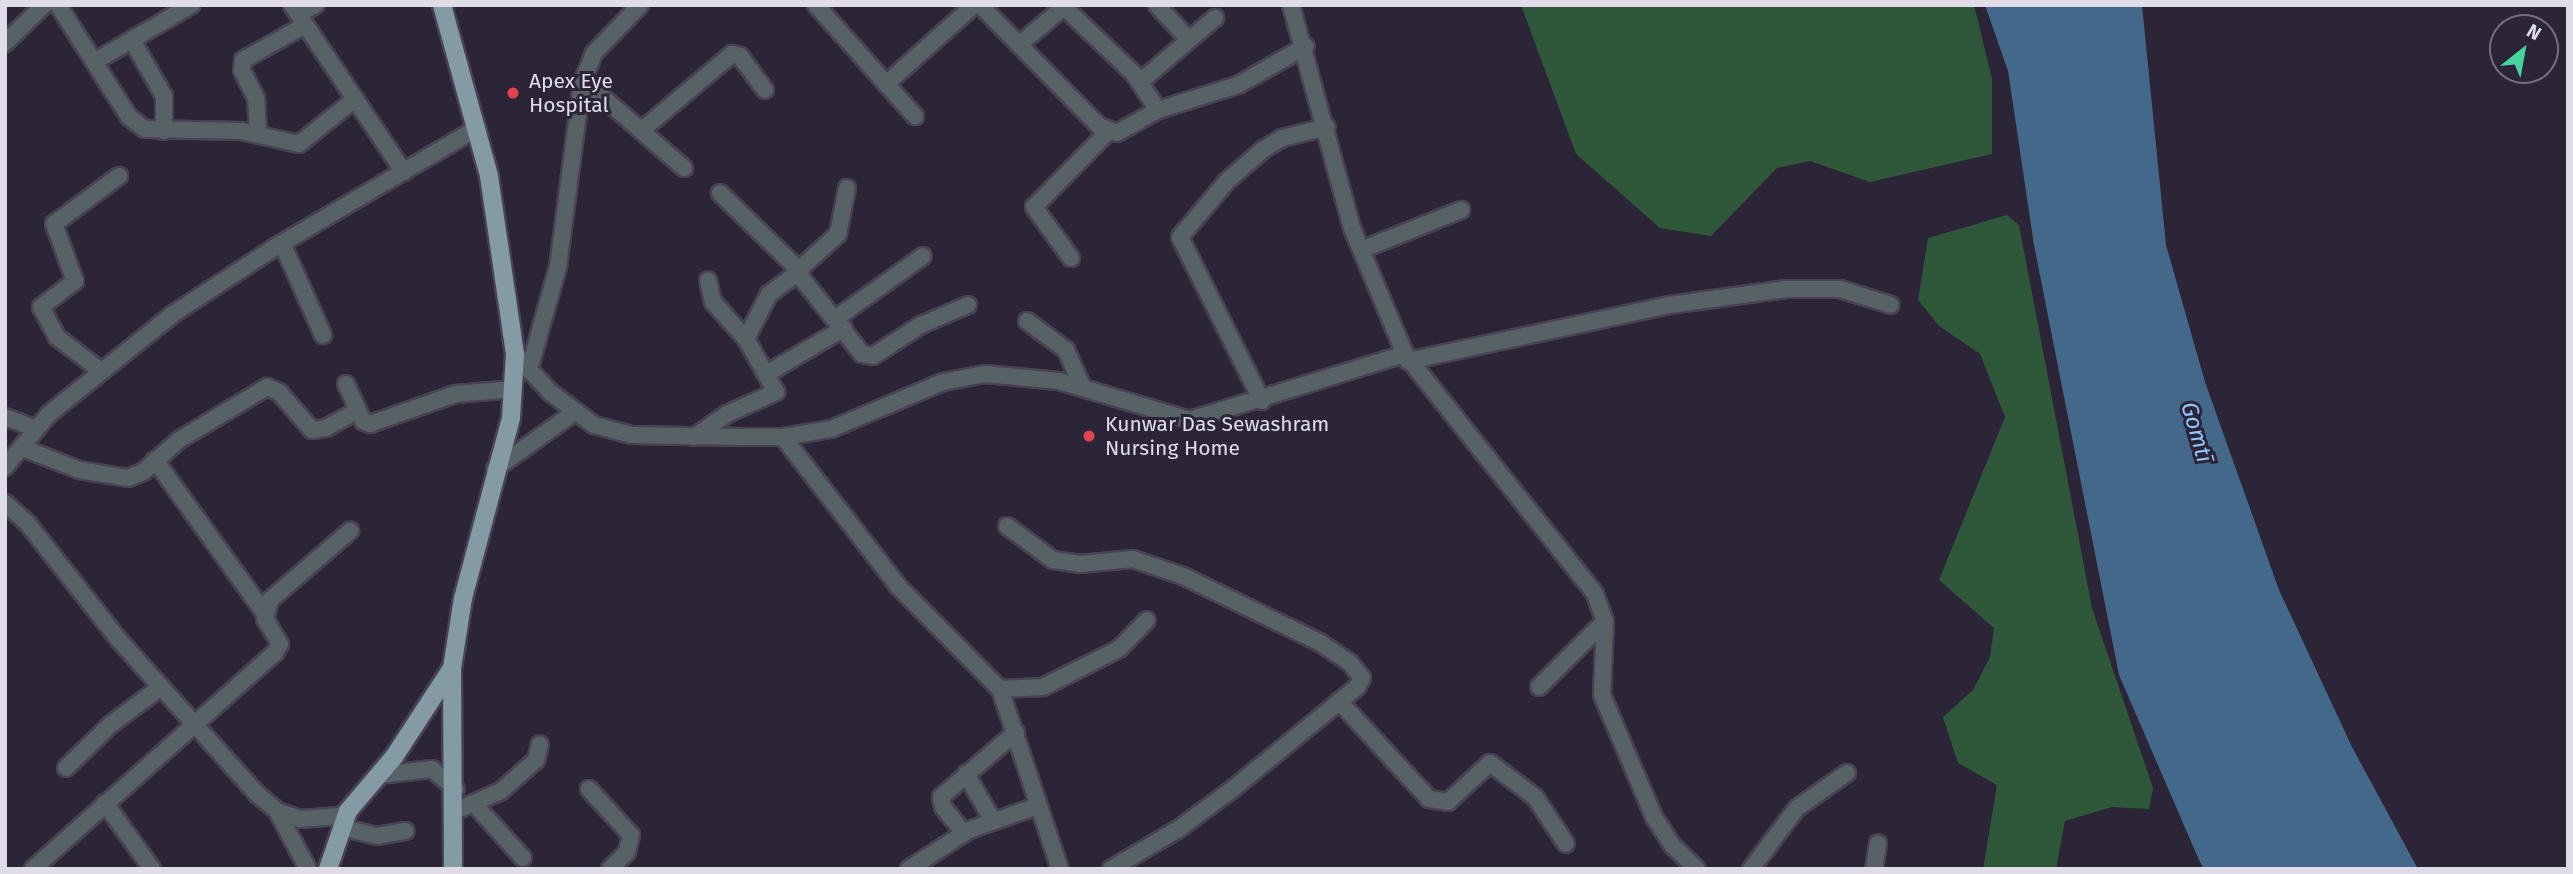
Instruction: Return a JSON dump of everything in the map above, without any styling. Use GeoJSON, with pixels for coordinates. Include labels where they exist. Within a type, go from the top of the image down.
{"type":"FeatureCollection","features":[{"type":"Feature","properties":{"kind":"main road"},"geometry":{"type":"LineString","coordinates":[[442,5],[489,176],[515,354],[514,389],[463,597],[452,668],[456,789],[453,869]]}},
{"type":"Feature","properties":{"kind":"main road"},"geometry":{"type":"LineString","coordinates":[[328,869],[344,819],[379,775],[452,668]]}},
{"type":"Feature","properties":{"kind":"street"},"geometry":{"type":"LineString","coordinates":[[5,43],[44,5]]}},
{"type":"Feature","properties":{"kind":"street"},"geometry":{"type":"LineString","coordinates":[[58,5],[129,117],[145,129],[258,134],[299,144],[355,99]]}},
{"type":"Feature","properties":{"kind":"street"},"geometry":{"type":"LineString","coordinates":[[94,62],[191,5]]}},
{"type":"Feature","properties":{"kind":"street"},"geometry":{"type":"LineString","coordinates":[[258,134],[256,98],[242,70],[243,60],[298,15],[316,5]]}},
{"type":"Feature","properties":{"kind":"street"},"geometry":{"type":"LineString","coordinates":[[529,370],[558,267],[583,80],[594,53],[640,5]]}},
{"type":"Feature","properties":{"kind":"street"},"geometry":{"type":"LineString","coordinates":[[816,5],[915,116]]}},
{"type":"Feature","properties":{"kind":"street"},"geometry":{"type":"LineString","coordinates":[[886,84],[974,5]]}},
{"type":"Feature","properties":{"kind":"street"},"geometry":{"type":"LineString","coordinates":[[980,5],[1108,132]]}},
{"type":"Feature","properties":{"kind":"street"},"geometry":{"type":"LineString","coordinates":[[1157,5],[1189,40]]}},
{"type":"Feature","properties":{"kind":"street"},"geometry":{"type":"LineString","coordinates":[[1291,5],[1306,46],[1361,250],[1406,357],[1595,594],[1605,621],[1602,695],[1654,817],[1674,846],[1698,869]]}},
{"type":"Feature","properties":{"kind":"street"},"geometry":{"type":"LineString","coordinates":[[1020,45],[1065,6],[1140,82],[1158,110]]}},
{"type":"Feature","properties":{"kind":"street"},"geometry":{"type":"LineString","coordinates":[[298,15],[404,172]]}},
{"type":"Feature","properties":{"kind":"street"},"geometry":{"type":"LineString","coordinates":[[1140,82],[1215,18]]}},
{"type":"Feature","properties":{"kind":"street"},"geometry":{"type":"LineString","coordinates":[[132,40],[164,96],[164,131]]}},
{"type":"Feature","properties":{"kind":"street"},"geometry":{"type":"LineString","coordinates":[[1071,258],[1034,207],[1108,132],[1129,130],[1158,110],[1222,92],[1306,46]]}},
{"type":"Feature","properties":{"kind":"street"},"geometry":{"type":"LineString","coordinates":[[642,130],[732,54],[740,56],[765,90]]}},
{"type":"Feature","properties":{"kind":"street"},"geometry":{"type":"LineString","coordinates":[[583,80],[684,168]]}},
{"type":"Feature","properties":{"kind":"street"},"geometry":{"type":"LineString","coordinates":[[1262,401],[1180,237],[1227,181],[1264,149],[1294,134],[1327,127]]}},
{"type":"Feature","properties":{"kind":"street"},"geometry":{"type":"LineString","coordinates":[[5,467],[36,429],[101,371],[173,314],[282,243],[477,128]]}},
{"type":"Feature","properties":{"kind":"street"},"geometry":{"type":"LineString","coordinates":[[101,371],[57,337],[41,307],[75,281],[54,224],[119,176]]}},
{"type":"Feature","properties":{"kind":"street"},"geometry":{"type":"LineString","coordinates":[[746,339],[769,294],[800,271],[838,234],[847,188]]}},
{"type":"Feature","properties":{"kind":"street"},"geometry":{"type":"LineString","coordinates":[[720,193],[800,271],[800,279],[869,356],[968,305]]}},
{"type":"Feature","properties":{"kind":"street"},"geometry":{"type":"LineString","coordinates":[[1361,250],[1461,210]]}},
{"type":"Feature","properties":{"kind":"street"},"geometry":{"type":"LineString","coordinates":[[282,243],[323,335]]}},
{"type":"Feature","properties":{"kind":"street"},"geometry":{"type":"LineString","coordinates":[[768,373],[839,323],[923,256]]}},
{"type":"Feature","properties":{"kind":"street"},"geometry":{"type":"LineString","coordinates":[[694,437],[727,415],[774,396],[776,388],[746,339],[713,302],[708,281]]}},
{"type":"Feature","properties":{"kind":"street"},"geometry":{"type":"LineString","coordinates":[[515,354],[575,412],[611,431],[694,437],[783,437],[831,429],[965,376],[1010,375],[1082,386],[1175,419],[1203,418],[1262,401],[1342,370],[1669,304],[1786,289],[1840,289],[1891,305]]}},
{"type":"Feature","properties":{"kind":"street"},"geometry":{"type":"LineString","coordinates":[[1027,321],[1066,350],[1082,386]]}},
{"type":"Feature","properties":{"kind":"street"},"geometry":{"type":"LineString","coordinates":[[346,384],[363,421],[376,424],[455,394],[514,389]]}},
{"type":"Feature","properties":{"kind":"street"},"geometry":{"type":"LineString","coordinates":[[23,448],[79,470],[128,478],[267,387],[279,391],[312,430],[326,428],[357,411]]}},
{"type":"Feature","properties":{"kind":"street"},"geometry":{"type":"LineString","coordinates":[[495,469],[575,412]]}},
{"type":"Feature","properties":{"kind":"street"},"geometry":{"type":"LineString","coordinates":[[5,417],[36,429]]}},
{"type":"Feature","properties":{"kind":"street"},"geometry":{"type":"LineString","coordinates":[[783,437],[898,586],[1000,688],[1060,869]]}},
{"type":"Feature","properties":{"kind":"street"},"geometry":{"type":"LineString","coordinates":[[33,869],[279,648],[264,612],[155,460]]}},
{"type":"Feature","properties":{"kind":"street"},"geometry":{"type":"LineString","coordinates":[[5,503],[28,524],[161,687],[276,811],[308,869]]}},
{"type":"Feature","properties":{"kind":"street"},"geometry":{"type":"LineString","coordinates":[[1007,526],[1053,560],[1080,564],[1121,558],[1150,562],[1319,642],[1350,663],[1362,678],[1339,701],[1180,828],[1111,869]]}},
{"type":"Feature","properties":{"kind":"street"},"geometry":{"type":"LineString","coordinates":[[264,612],[277,592],[350,531]]}},
{"type":"Feature","properties":{"kind":"street"},"geometry":{"type":"LineString","coordinates":[[1000,688],[1043,687],[1119,649],[1147,620]]}},
{"type":"Feature","properties":{"kind":"street"},"geometry":{"type":"LineString","coordinates":[[1539,687],[1605,621]]}},
{"type":"Feature","properties":{"kind":"street"},"geometry":{"type":"LineString","coordinates":[[66,768],[110,725],[161,687]]}},
{"type":"Feature","properties":{"kind":"street"},"geometry":{"type":"LineString","coordinates":[[1339,701],[1429,799],[1448,802],[1490,763],[1535,797],[1566,844]]}},
{"type":"Feature","properties":{"kind":"street"},"geometry":{"type":"LineString","coordinates":[[964,833],[941,802],[944,793],[1016,732]]}},
{"type":"Feature","properties":{"kind":"street"},"geometry":{"type":"LineString","coordinates":[[455,811],[476,806],[520,774],[536,760],[540,744]]}},
{"type":"Feature","properties":{"kind":"street"},"geometry":{"type":"LineString","coordinates":[[379,775],[416,767],[432,769],[456,789]]}},
{"type":"Feature","properties":{"kind":"street"},"geometry":{"type":"LineString","coordinates":[[1751,869],[1797,808],[1847,773]]}},
{"type":"Feature","properties":{"kind":"street"},"geometry":{"type":"LineString","coordinates":[[966,774],[993,821]]}},
{"type":"Feature","properties":{"kind":"street"},"geometry":{"type":"LineString","coordinates":[[589,789],[631,835],[627,852],[610,869]]}},
{"type":"Feature","properties":{"kind":"street"},"geometry":{"type":"LineString","coordinates":[[105,803],[152,869]]}},
{"type":"Feature","properties":{"kind":"street"},"geometry":{"type":"LineString","coordinates":[[476,806],[523,858]]}},
{"type":"Feature","properties":{"kind":"street"},"geometry":{"type":"LineString","coordinates":[[909,869],[964,833],[1037,806]]}},
{"type":"Feature","properties":{"kind":"street"},"geometry":{"type":"LineString","coordinates":[[276,811],[300,819],[344,819],[377,836],[406,831]]}},
{"type":"Feature","properties":{"kind":"street"},"geometry":{"type":"LineString","coordinates":[[1874,869],[1878,843]]}},
{"type":"Feature","properties":{"kind":"green space"},"geometry":{"type":"Polygon","coordinates":[[[1521,5],[1974,5],[1992,79],[1992,154],[1870,182],[1810,161],[1777,168],[1711,236],[1660,228],[1576,154],[1521,5]]]}},
{"type":"Feature","properties":{"kind":"green space"},"geometry":{"type":"Polygon","coordinates":[[[2007,215],[2019,225],[2092,608],[2153,788],[2149,809],[2112,807],[2065,821],[2056,869],[1983,869],[1997,785],[1958,763],[1943,717],[1973,690],[1990,657],[1994,628],[1939,580],[2005,417],[1980,354],[1939,326],[1918,300],[1928,238],[2007,215]]]}},
{"type":"Feature","properties":{"kind":"water","name":"Gomtī"},"geometry":{"type":"Polygon","coordinates":[[[1985,5],[2142,5],[2166,245],[2205,382],[2279,590],[2352,747],[2418,869],[2204,869],[2199,860],[2119,675],[2034,245],[2008,71],[1985,5]]]}},
{"type":"Feature","properties":{"kind":"place","name":"Apex Eye Hospital"},"geometry":{"type":"Point","coordinates":[513,93]}},
{"type":"Feature","properties":{"kind":"place","name":"Kunwar Das Sewashram Nursing Home"},"geometry":{"type":"Point","coordinates":[1089,436]}}]}
